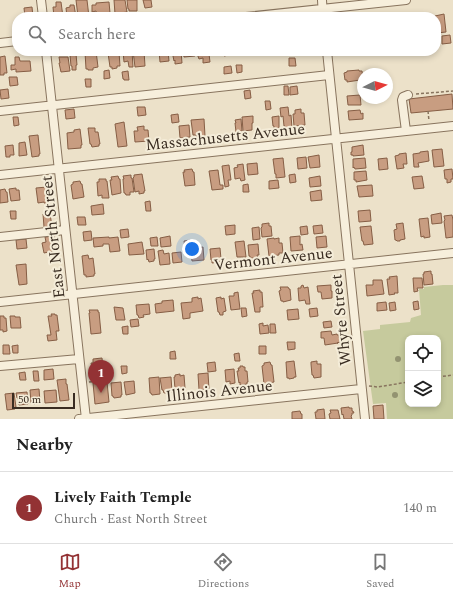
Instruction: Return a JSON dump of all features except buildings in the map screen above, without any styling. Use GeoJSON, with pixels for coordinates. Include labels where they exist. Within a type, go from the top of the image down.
{"type":"FeatureCollection","features":[{"type":"Feature","properties":{"kind":"street"},"geometry":{"type":"LineString","coordinates":[[41,0],[42,12]]}},
{"type":"Feature","properties":{"kind":"street"},"geometry":{"type":"LineString","coordinates":[[322,0],[323,12]]}},
{"type":"Feature","properties":{"kind":"street"},"geometry":{"type":"LineString","coordinates":[[329,12],[406,0]]}},
{"type":"Feature","properties":{"kind":"street"},"geometry":{"type":"LineString","coordinates":[[0,43],[12,42]]}},
{"type":"Feature","properties":{"kind":"street","name":"East North Street"},"geometry":{"type":"LineString","coordinates":[[47,56],[79,359],[83,419]]}},
{"type":"Feature","properties":{"kind":"street","name":"Whyte Street"},"geometry":{"type":"LineString","coordinates":[[327,56],[365,419]]}},
{"type":"Feature","properties":{"kind":"street"},"geometry":{"type":"LineString","coordinates":[[0,111],[329,76]]}},
{"type":"Feature","properties":{"kind":"street"},"geometry":{"type":"LineString","coordinates":[[406,131],[402,100],[403,97],[408,95]]}},
{"type":"Feature","properties":{"kind":"street","name":"Massachusetts Avenue"},"geometry":{"type":"LineString","coordinates":[[0,175],[453,126]]}},
{"type":"Feature","properties":{"kind":"street"},"geometry":{"type":"LineString","coordinates":[[0,237],[65,230]]}},
{"type":"Feature","properties":{"kind":"street","name":"Vermont Avenue"},"geometry":{"type":"LineString","coordinates":[[0,302],[453,253]]}},
{"type":"Feature","properties":{"kind":"street"},"geometry":{"type":"LineString","coordinates":[[0,366],[79,359]]}},
{"type":"Feature","properties":{"kind":"street","name":"Illinois Avenue"},"geometry":{"type":"LineString","coordinates":[[83,419],[361,387]]}},
{"type":"Feature","properties":{"kind":"path"},"geometry":{"type":"LineString","coordinates":[[408,95],[453,91]]}},
{"type":"Feature","properties":{"kind":"path"},"geometry":{"type":"LineString","coordinates":[[428,112],[429,120]]}},
{"type":"Feature","properties":{"kind":"path"},"geometry":{"type":"LineString","coordinates":[[441,377],[453,375]]}},
{"type":"Feature","properties":{"kind":"path"},"geometry":{"type":"LineString","coordinates":[[89,382],[99,382]]}},
{"type":"Feature","properties":{"kind":"path"},"geometry":{"type":"LineString","coordinates":[[361,387],[405,382]]}},
{"type":"Feature","properties":{"kind":"green space"},"geometry":{"type":"Polygon","coordinates":[[[453,285],[453,419],[387,419],[386,403],[373,404],[363,331],[380,329],[380,325],[410,322],[411,318],[421,315],[419,289],[424,289],[424,287],[453,285]]]}},
{"type":"Feature","properties":{"kind":"place","name":"Lively Faith Temple"},"geometry":{"type":"Point","coordinates":[101,393]}}]}
